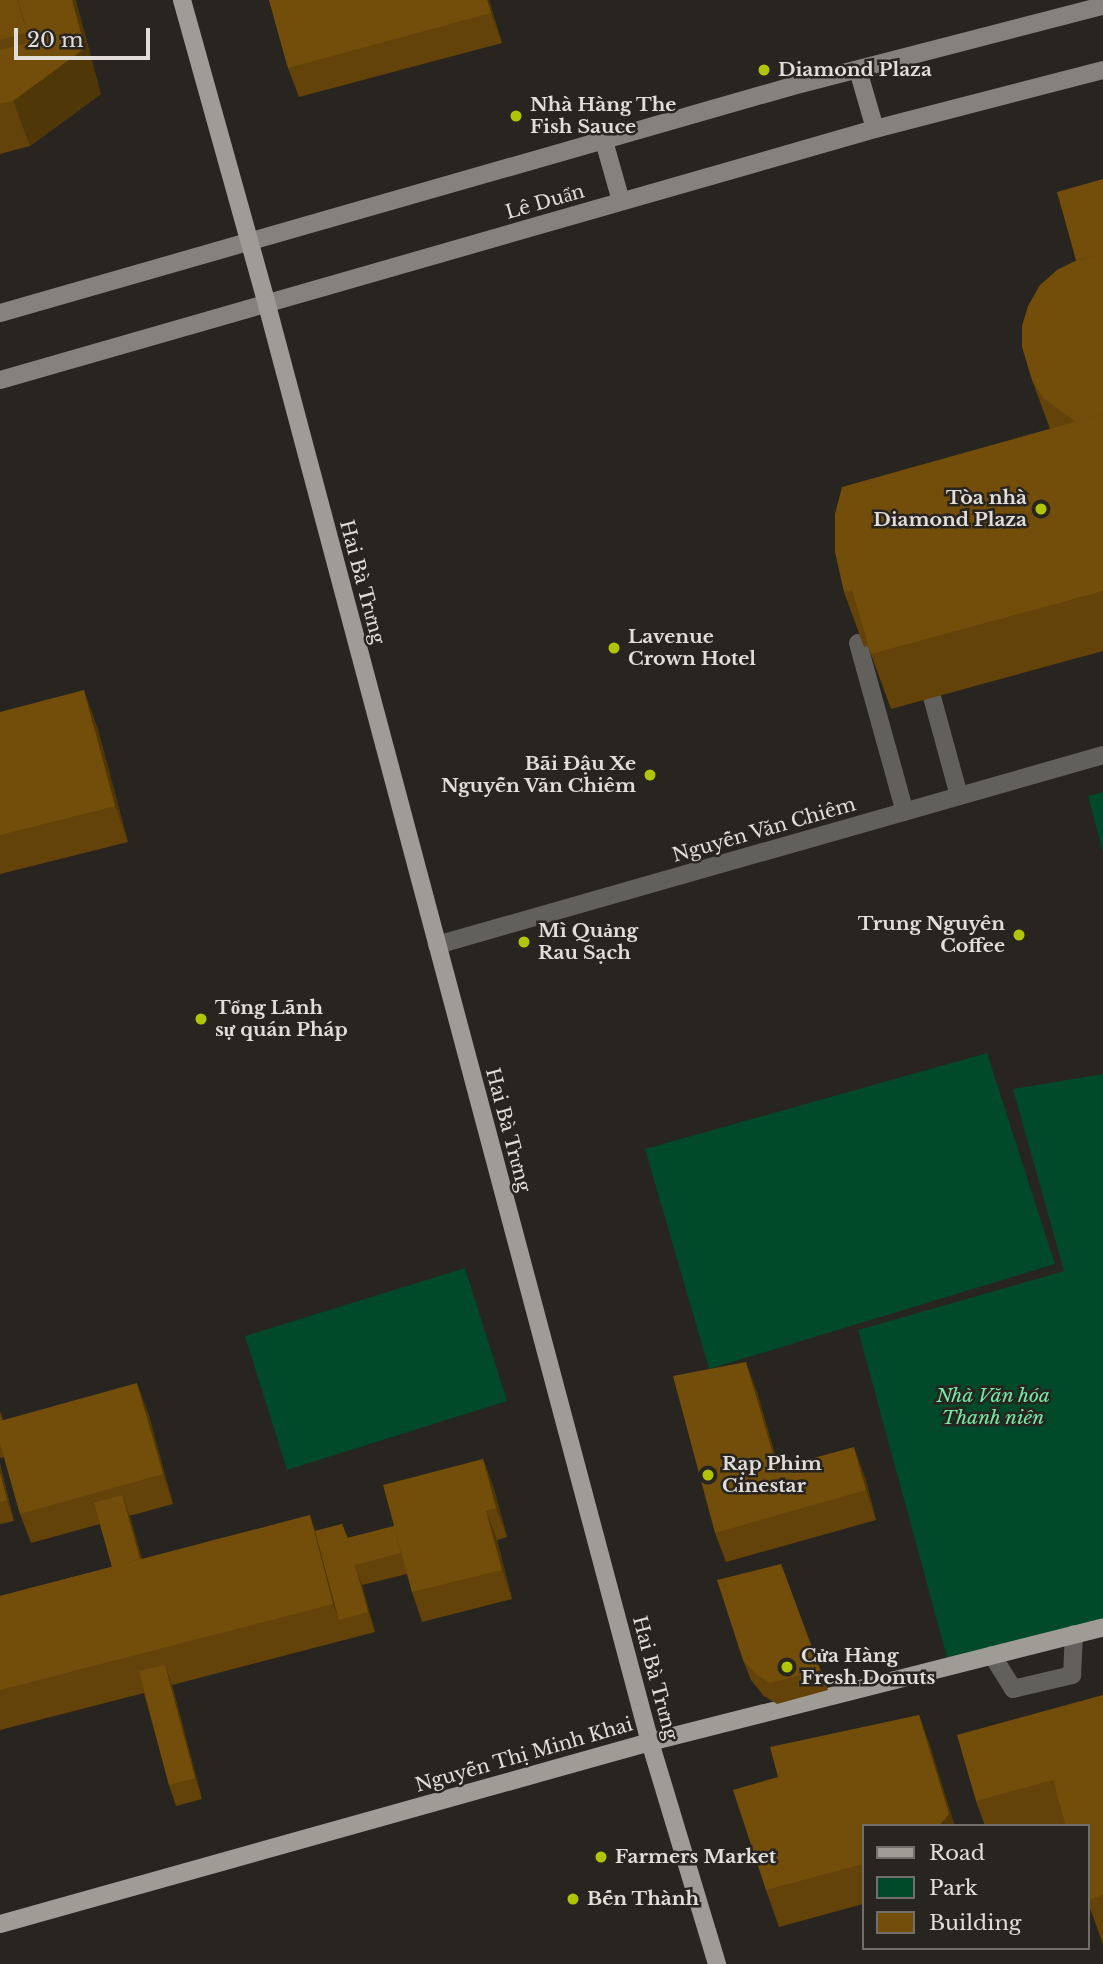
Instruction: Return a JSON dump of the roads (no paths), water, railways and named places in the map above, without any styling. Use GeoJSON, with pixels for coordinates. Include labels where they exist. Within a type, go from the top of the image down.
{"type":"FeatureCollection","features":[{"type":"Feature","properties":{"kind":"main road"},"geometry":{"type":"LineString","coordinates":[[182,0],[250,243]]}},
{"type":"Feature","properties":{"kind":"main road"},"geometry":{"type":"LineString","coordinates":[[0,313],[1079,7],[1103,6]]}},
{"type":"Feature","properties":{"kind":"main road"},"geometry":{"type":"LineString","coordinates":[[858,70],[875,129]]}},
{"type":"Feature","properties":{"kind":"main road","name":"Lê Duẩn"},"geometry":{"type":"LineString","coordinates":[[0,380],[875,129],[1103,70]]}},
{"type":"Feature","properties":{"kind":"main road"},"geometry":{"type":"LineString","coordinates":[[604,141],[621,201]]}},
{"type":"Feature","properties":{"kind":"main road","name":"Hai Bà Trưng"},"geometry":{"type":"LineString","coordinates":[[250,243],[650,1742],[717,1964]]}},
{"type":"Feature","properties":{"kind":"main road","name":"Nguyễn Thị Minh Khai"},"geometry":{"type":"LineString","coordinates":[[0,1924],[650,1742],[1103,1627]]}},
{"type":"Feature","properties":{"kind":"street"},"geometry":{"type":"LineString","coordinates":[[858,643],[905,812]]}},
{"type":"Feature","properties":{"kind":"street"},"geometry":{"type":"LineString","coordinates":[[955,680],[929,686],[959,796]]}},
{"type":"Feature","properties":{"kind":"street","name":"Nguyễn Văn Chiêm"},"geometry":{"type":"LineString","coordinates":[[437,945],[1103,755]]}},
{"type":"Feature","properties":{"kind":"street"},"geometry":{"type":"LineString","coordinates":[[992,1655],[1013,1689],[1072,1675],[1074,1634]]}},
{"type":"Feature","properties":{"kind":"place","name":"Diamond Plaza"},"geometry":{"type":"Point","coordinates":[764,70]}},
{"type":"Feature","properties":{"kind":"place","name":"Nhà Hàng The Fish Sauce"},"geometry":{"type":"Point","coordinates":[516,116]}},
{"type":"Feature","properties":{"kind":"place","name":"Tòa nhà Diamond Plaza"},"geometry":{"type":"Point","coordinates":[1041,509]}},
{"type":"Feature","properties":{"kind":"place","name":"Lavenue Crown Hotel"},"geometry":{"type":"Point","coordinates":[614,648]}},
{"type":"Feature","properties":{"kind":"place","name":"Bãi Đậu Xe Nguyễn Văn Chiêm"},"geometry":{"type":"Point","coordinates":[650,775]}},
{"type":"Feature","properties":{"kind":"place","name":"Trung Nguyên Coffee"},"geometry":{"type":"Point","coordinates":[1019,935]}},
{"type":"Feature","properties":{"kind":"place","name":"Mì Quảng Rau Sạch"},"geometry":{"type":"Point","coordinates":[524,942]}},
{"type":"Feature","properties":{"kind":"place","name":"Tổng Lãnh sự quán Pháp"},"geometry":{"type":"Point","coordinates":[201,1019]}},
{"type":"Feature","properties":{"kind":"place","name":"Rạp Phim Cinestar"},"geometry":{"type":"Point","coordinates":[708,1475]}},
{"type":"Feature","properties":{"kind":"place","name":"Cửa Hàng Fresh Donuts"},"geometry":{"type":"Point","coordinates":[787,1667]}},
{"type":"Feature","properties":{"kind":"place","name":"Farmers Market"},"geometry":{"type":"Point","coordinates":[601,1857]}},
{"type":"Feature","properties":{"kind":"place","name":"Bến Thành"},"geometry":{"type":"Point","coordinates":[573,1899]}},
{"type":"Feature","properties":{"kind":"park label","name":"Nhà Văn hóa Thanh niên"},"geometry":{"type":"Point","coordinates":[993,1407]}}]}
